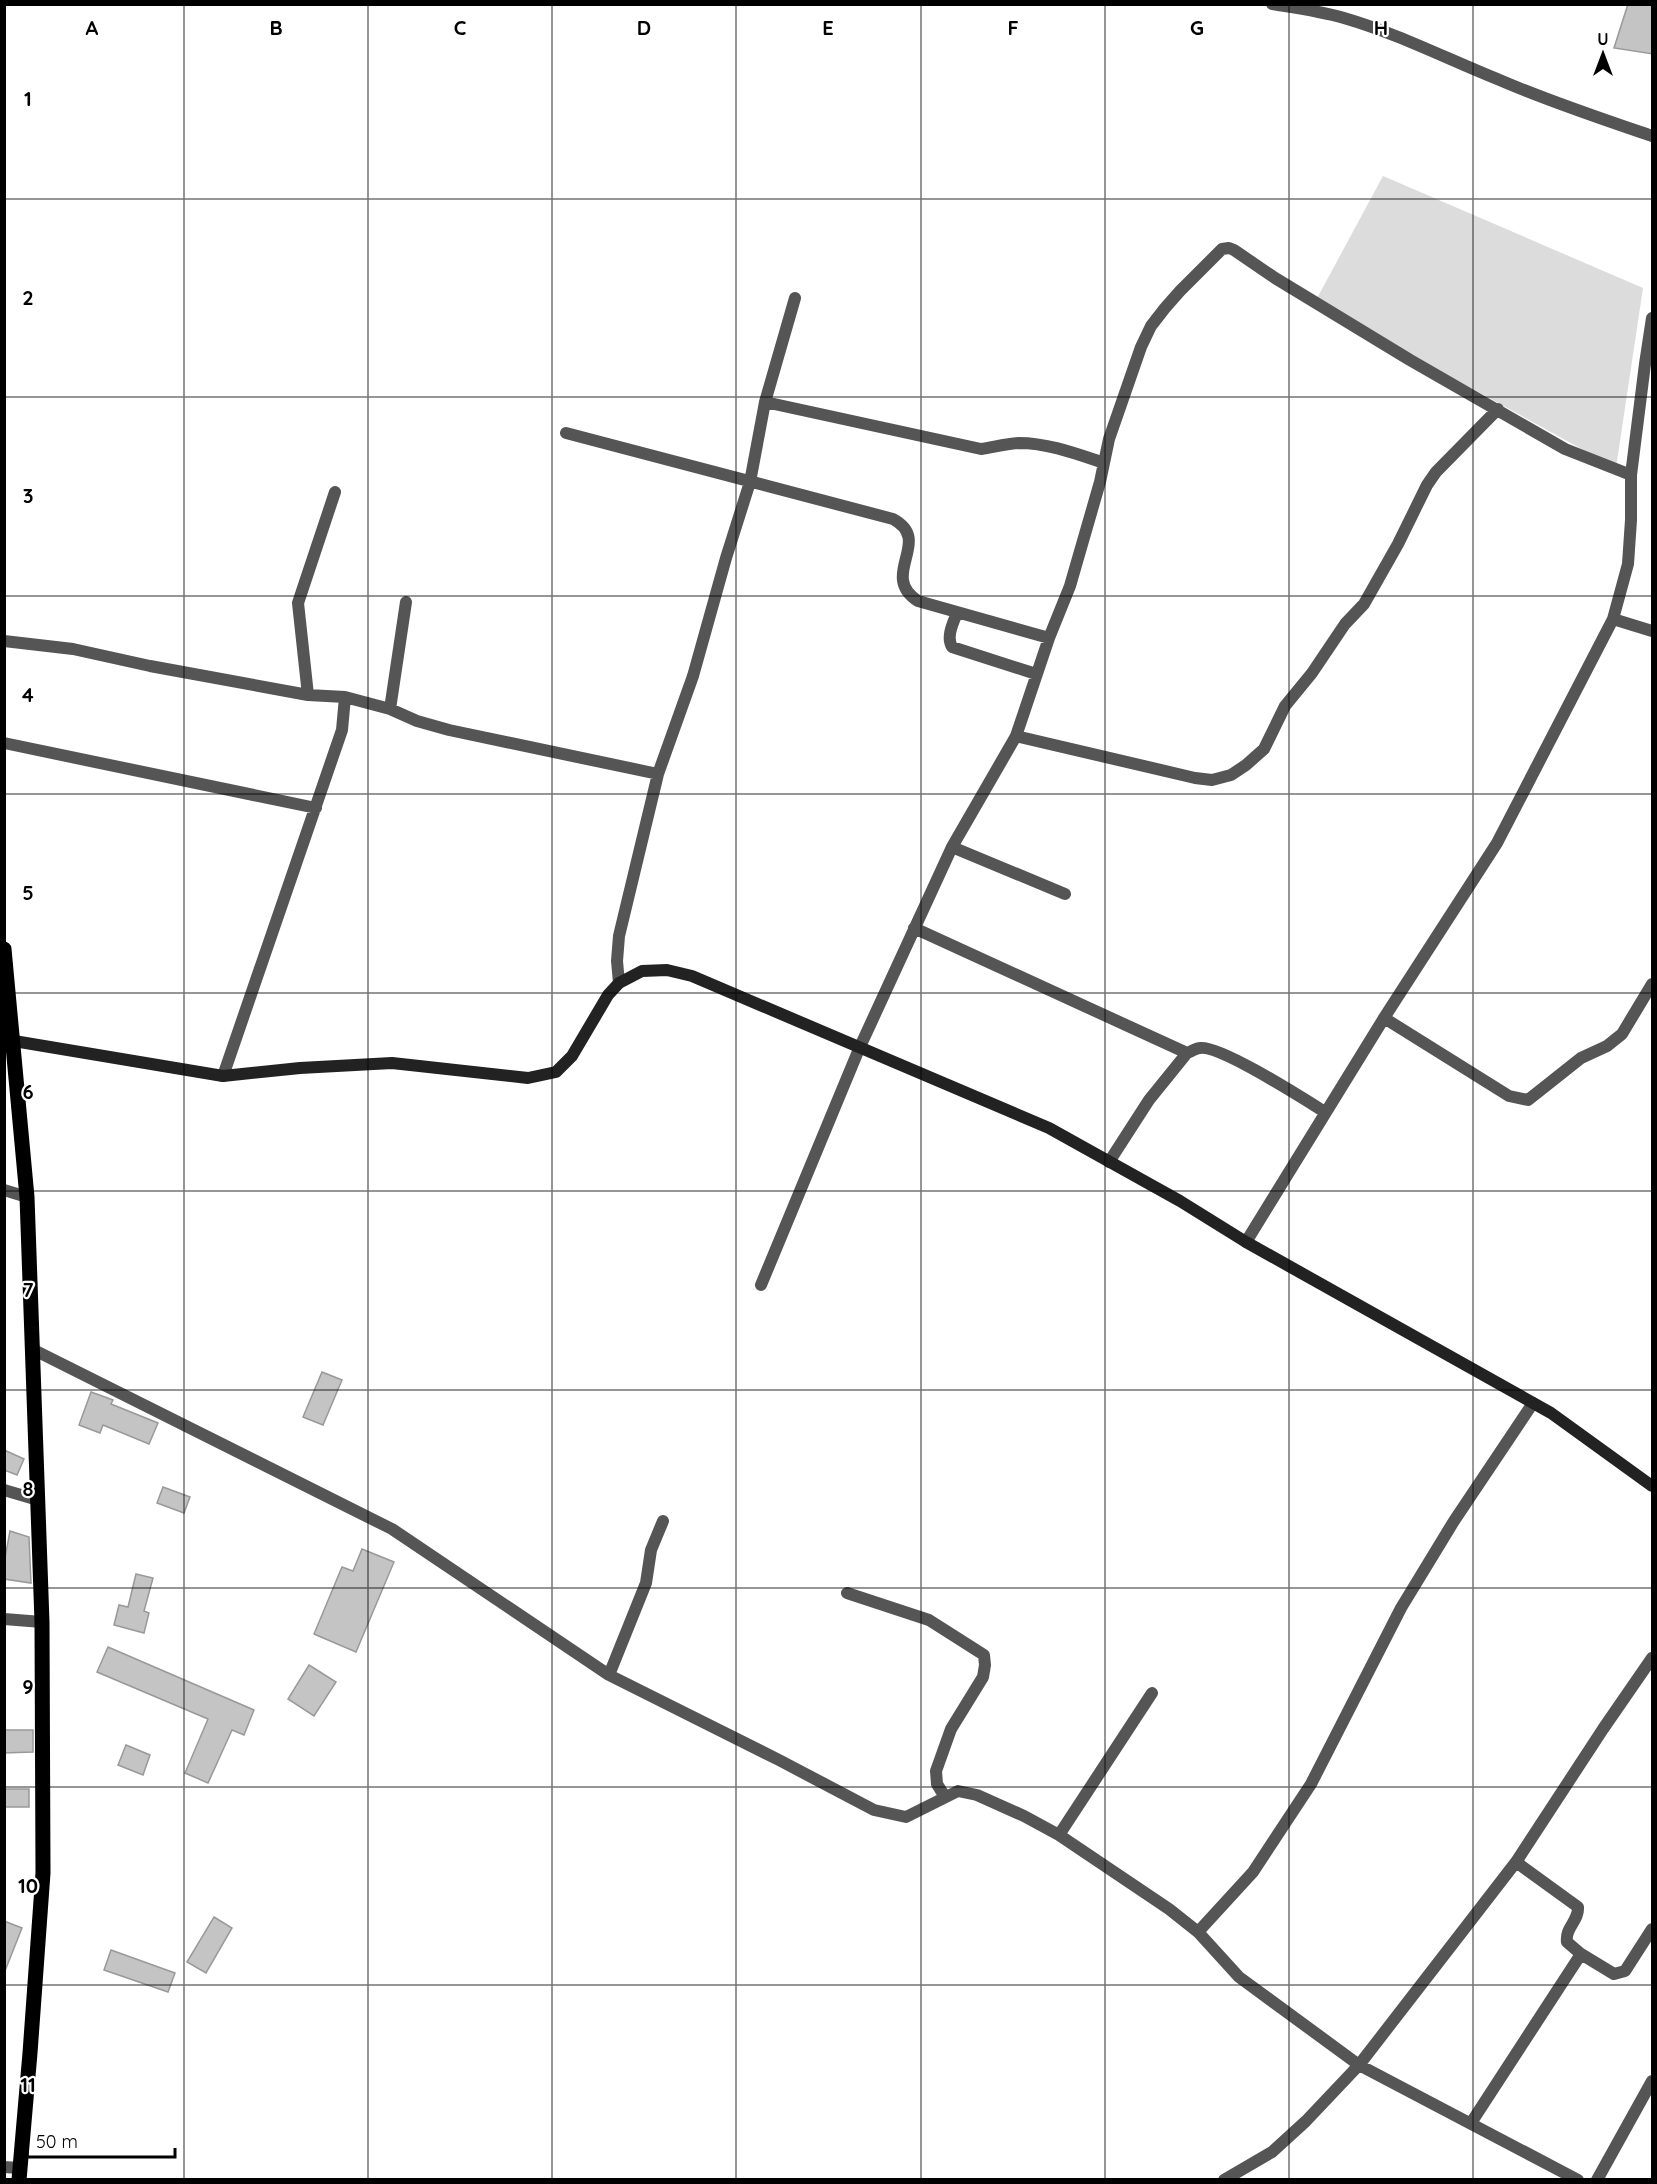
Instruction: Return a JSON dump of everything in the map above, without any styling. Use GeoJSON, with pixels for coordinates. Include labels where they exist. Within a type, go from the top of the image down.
{"type":"FeatureCollection","features":[{"type":"Feature","properties":{"kind":"main road"},"geometry":{"type":"LineString","coordinates":[[4,949],[27,1197],[42,1622],[43,1873],[30,2053],[14,2172]]}},
{"type":"Feature","properties":{"kind":"street"},"geometry":{"type":"LineString","coordinates":[[1272,4],[1347,19],[1406,40],[1512,86],[1653,136]]}},
{"type":"Feature","properties":{"kind":"street"},"geometry":{"type":"LineString","coordinates":[[761,1285],[859,1049],[914,928],[952,847],[1016,736],[1036,674],[1070,586],[1109,439],[1130,376],[1152,326],[1180,291],[1222,249],[1234,250],[1275,278],[1410,360],[1565,449],[1631,475]]}},
{"type":"Feature","properties":{"kind":"street"},"geometry":{"type":"LineString","coordinates":[[619,983],[617,961],[619,936],[658,774],[693,676],[750,482],[765,402],[795,298]]}},
{"type":"Feature","properties":{"kind":"street"},"geometry":{"type":"LineString","coordinates":[[1246,1242],[1384,1018],[1497,843],[1613,619],[1628,564],[1631,475],[1653,318]]}},
{"type":"Feature","properties":{"kind":"street"},"geometry":{"type":"LineString","coordinates":[[765,402],[981,449],[1012,444],[1036,444],[1104,463]]}},
{"type":"Feature","properties":{"kind":"street"},"geometry":{"type":"LineString","coordinates":[[1016,736],[1195,778],[1212,780],[1231,775],[1246,765],[1264,749],[1285,706],[1312,673],[1346,624],[1364,604],[1436,472],[1497,410]]}},
{"type":"Feature","properties":{"kind":"street"},"geometry":{"type":"LineString","coordinates":[[566,433],[893,519],[903,525],[908,532],[909,544],[902,580],[910,596],[918,602],[1049,638]]}},
{"type":"Feature","properties":{"kind":"street"},"geometry":{"type":"LineString","coordinates":[[308,694],[298,603],[335,492]]}},
{"type":"Feature","properties":{"kind":"street"},"geometry":{"type":"LineString","coordinates":[[390,709],[406,602]]}},
{"type":"Feature","properties":{"kind":"street"},"geometry":{"type":"LineString","coordinates":[[957,613],[949,636],[952,647],[1036,674]]}},
{"type":"Feature","properties":{"kind":"street"},"geometry":{"type":"LineString","coordinates":[[1613,619],[1653,631]]}},
{"type":"Feature","properties":{"kind":"street"},"geometry":{"type":"LineString","coordinates":[[4,641],[74,649],[150,666],[308,694],[345,697],[390,709],[417,722],[449,730],[658,774]]}},
{"type":"Feature","properties":{"kind":"street"},"geometry":{"type":"LineString","coordinates":[[223,1076],[342,730],[345,697]]}},
{"type":"Feature","properties":{"kind":"street"},"geometry":{"type":"LineString","coordinates":[[4,743],[316,808]]}},
{"type":"Feature","properties":{"kind":"street"},"geometry":{"type":"LineString","coordinates":[[952,847],[1065,894]]}},
{"type":"Feature","properties":{"kind":"street"},"geometry":{"type":"LineString","coordinates":[[914,928],[1186,1053]]}},
{"type":"Feature","properties":{"kind":"street"},"geometry":{"type":"LineString","coordinates":[[14,1041],[223,1076],[300,1068],[392,1063],[528,1078],[556,1072],[572,1056],[608,995],[619,983],[642,971],[667,970],[692,976],[1049,1128],[1180,1201],[1246,1242],[1551,1413],[1653,1486]]}},
{"type":"Feature","properties":{"kind":"street"},"geometry":{"type":"LineString","coordinates":[[1384,1018],[1509,1096],[1528,1100],[1581,1058],[1607,1046],[1622,1034],[1653,984]]}},
{"type":"Feature","properties":{"kind":"street"},"geometry":{"type":"LineString","coordinates":[[1108,1162],[1149,1100],[1186,1053],[1200,1048],[1212,1049],[1264,1075],[1326,1112]]}},
{"type":"Feature","properties":{"kind":"street"},"geometry":{"type":"LineString","coordinates":[[4,1190],[27,1197]]}},
{"type":"Feature","properties":{"kind":"street"},"geometry":{"type":"LineString","coordinates":[[34,1350],[392,1530],[609,1675],[874,1810],[906,1817],[958,1791],[976,1795],[1024,1816],[1059,1835],[1169,1909],[1198,1932],[1239,1977],[1359,2065],[1578,2180]]}},
{"type":"Feature","properties":{"kind":"street"},"geometry":{"type":"LineString","coordinates":[[1198,1932],[1253,1872],[1311,1784],[1401,1608],[1454,1521],[1533,1403]]}},
{"type":"Feature","properties":{"kind":"street"},"geometry":{"type":"LineString","coordinates":[[4,1490],[38,1500]]}},
{"type":"Feature","properties":{"kind":"street"},"geometry":{"type":"LineString","coordinates":[[609,1675],[646,1583],[651,1550],[663,1521]]}},
{"type":"Feature","properties":{"kind":"street"},"geometry":{"type":"LineString","coordinates":[[847,1593],[929,1620],[984,1655],[983,1677],[951,1729],[936,1771],[937,1784],[945,1797]]}},
{"type":"Feature","properties":{"kind":"street"},"geometry":{"type":"LineString","coordinates":[[4,1619],[42,1622]]}},
{"type":"Feature","properties":{"kind":"street"},"geometry":{"type":"LineString","coordinates":[[1224,2180],[1272,2152],[1306,2121],[1359,2065],[1516,1862],[1603,1729],[1653,1658]]}},
{"type":"Feature","properties":{"kind":"street"},"geometry":{"type":"LineString","coordinates":[[1059,1835],[1152,1693]]}},
{"type":"Feature","properties":{"kind":"street"},"geometry":{"type":"LineString","coordinates":[[1516,1862],[1578,1907],[1579,1912],[1567,1929],[1567,1942],[1614,1974],[1625,1971],[1653,1929]]}},
{"type":"Feature","properties":{"kind":"street"},"geometry":{"type":"LineString","coordinates":[[1471,2123],[1581,1953]]}},
{"type":"Feature","properties":{"kind":"street"},"geometry":{"type":"LineString","coordinates":[[1597,2180],[1653,2081]]}},
{"type":"Feature","properties":{"kind":"shaded area"},"geometry":{"type":"Polygon","coordinates":[[[1383,176],[1643,288],[1616,468],[1315,302],[1383,176]]]}},
{"type":"Feature","properties":{"kind":"building"},"geometry":{"type":"Polygon","coordinates":[[[1628,4],[1653,4],[1653,54],[1614,48],[1628,4]]]}},
{"type":"Feature","properties":{"kind":"building"},"geometry":{"type":"Polygon","coordinates":[[[322,1372],[342,1380],[323,1425],[303,1417],[322,1372]]]}},
{"type":"Feature","properties":{"kind":"building"},"geometry":{"type":"Polygon","coordinates":[[[91,1392],[113,1400],[111,1404],[158,1423],[149,1444],[103,1425],[100,1433],[79,1425],[91,1392]]]}},
{"type":"Feature","properties":{"kind":"building"},"geometry":{"type":"Polygon","coordinates":[[[4,1450],[24,1459],[17,1475],[4,1470],[4,1450]]]}},
{"type":"Feature","properties":{"kind":"building"},"geometry":{"type":"Polygon","coordinates":[[[163,1487],[190,1497],[184,1513],[157,1503],[163,1487]]]}},
{"type":"Feature","properties":{"kind":"building"},"geometry":{"type":"Polygon","coordinates":[[[10,1531],[29,1537],[31,1583],[4,1579],[4,1563],[10,1531]]]}},
{"type":"Feature","properties":{"kind":"building"},"geometry":{"type":"Polygon","coordinates":[[[362,1549],[394,1562],[356,1652],[314,1634],[342,1567],[353,1571],[362,1549]]]}},
{"type":"Feature","properties":{"kind":"building"},"geometry":{"type":"Polygon","coordinates":[[[136,1574],[153,1578],[144,1611],[149,1613],[144,1633],[114,1625],[119,1605],[128,1607],[136,1574]]]}},
{"type":"Feature","properties":{"kind":"building"},"geometry":{"type":"Polygon","coordinates":[[[108,1647],[254,1710],[244,1735],[232,1730],[208,1783],[185,1773],[208,1719],[97,1672],[108,1647]]]}},
{"type":"Feature","properties":{"kind":"building"},"geometry":{"type":"Polygon","coordinates":[[[309,1665],[336,1682],[314,1716],[288,1699],[309,1665]]]}},
{"type":"Feature","properties":{"kind":"building"},"geometry":{"type":"Polygon","coordinates":[[[4,1730],[33,1730],[33,1752],[4,1753],[4,1730]]]}},
{"type":"Feature","properties":{"kind":"building"},"geometry":{"type":"Polygon","coordinates":[[[126,1745],[150,1755],[143,1775],[118,1765],[126,1745]]]}},
{"type":"Feature","properties":{"kind":"building"},"geometry":{"type":"Polygon","coordinates":[[[4,1789],[29,1789],[29,1807],[4,1807],[4,1789]]]}},
{"type":"Feature","properties":{"kind":"building"},"geometry":{"type":"Polygon","coordinates":[[[214,1917],[232,1928],[206,1973],[187,1962],[214,1917]]]}},
{"type":"Feature","properties":{"kind":"building"},"geometry":{"type":"Polygon","coordinates":[[[4,1921],[22,1928],[5,1971],[4,1970],[4,1921]]]}},
{"type":"Feature","properties":{"kind":"building"},"geometry":{"type":"Polygon","coordinates":[[[111,1950],[175,1973],[168,1992],[104,1970],[111,1950]]]}}]}
